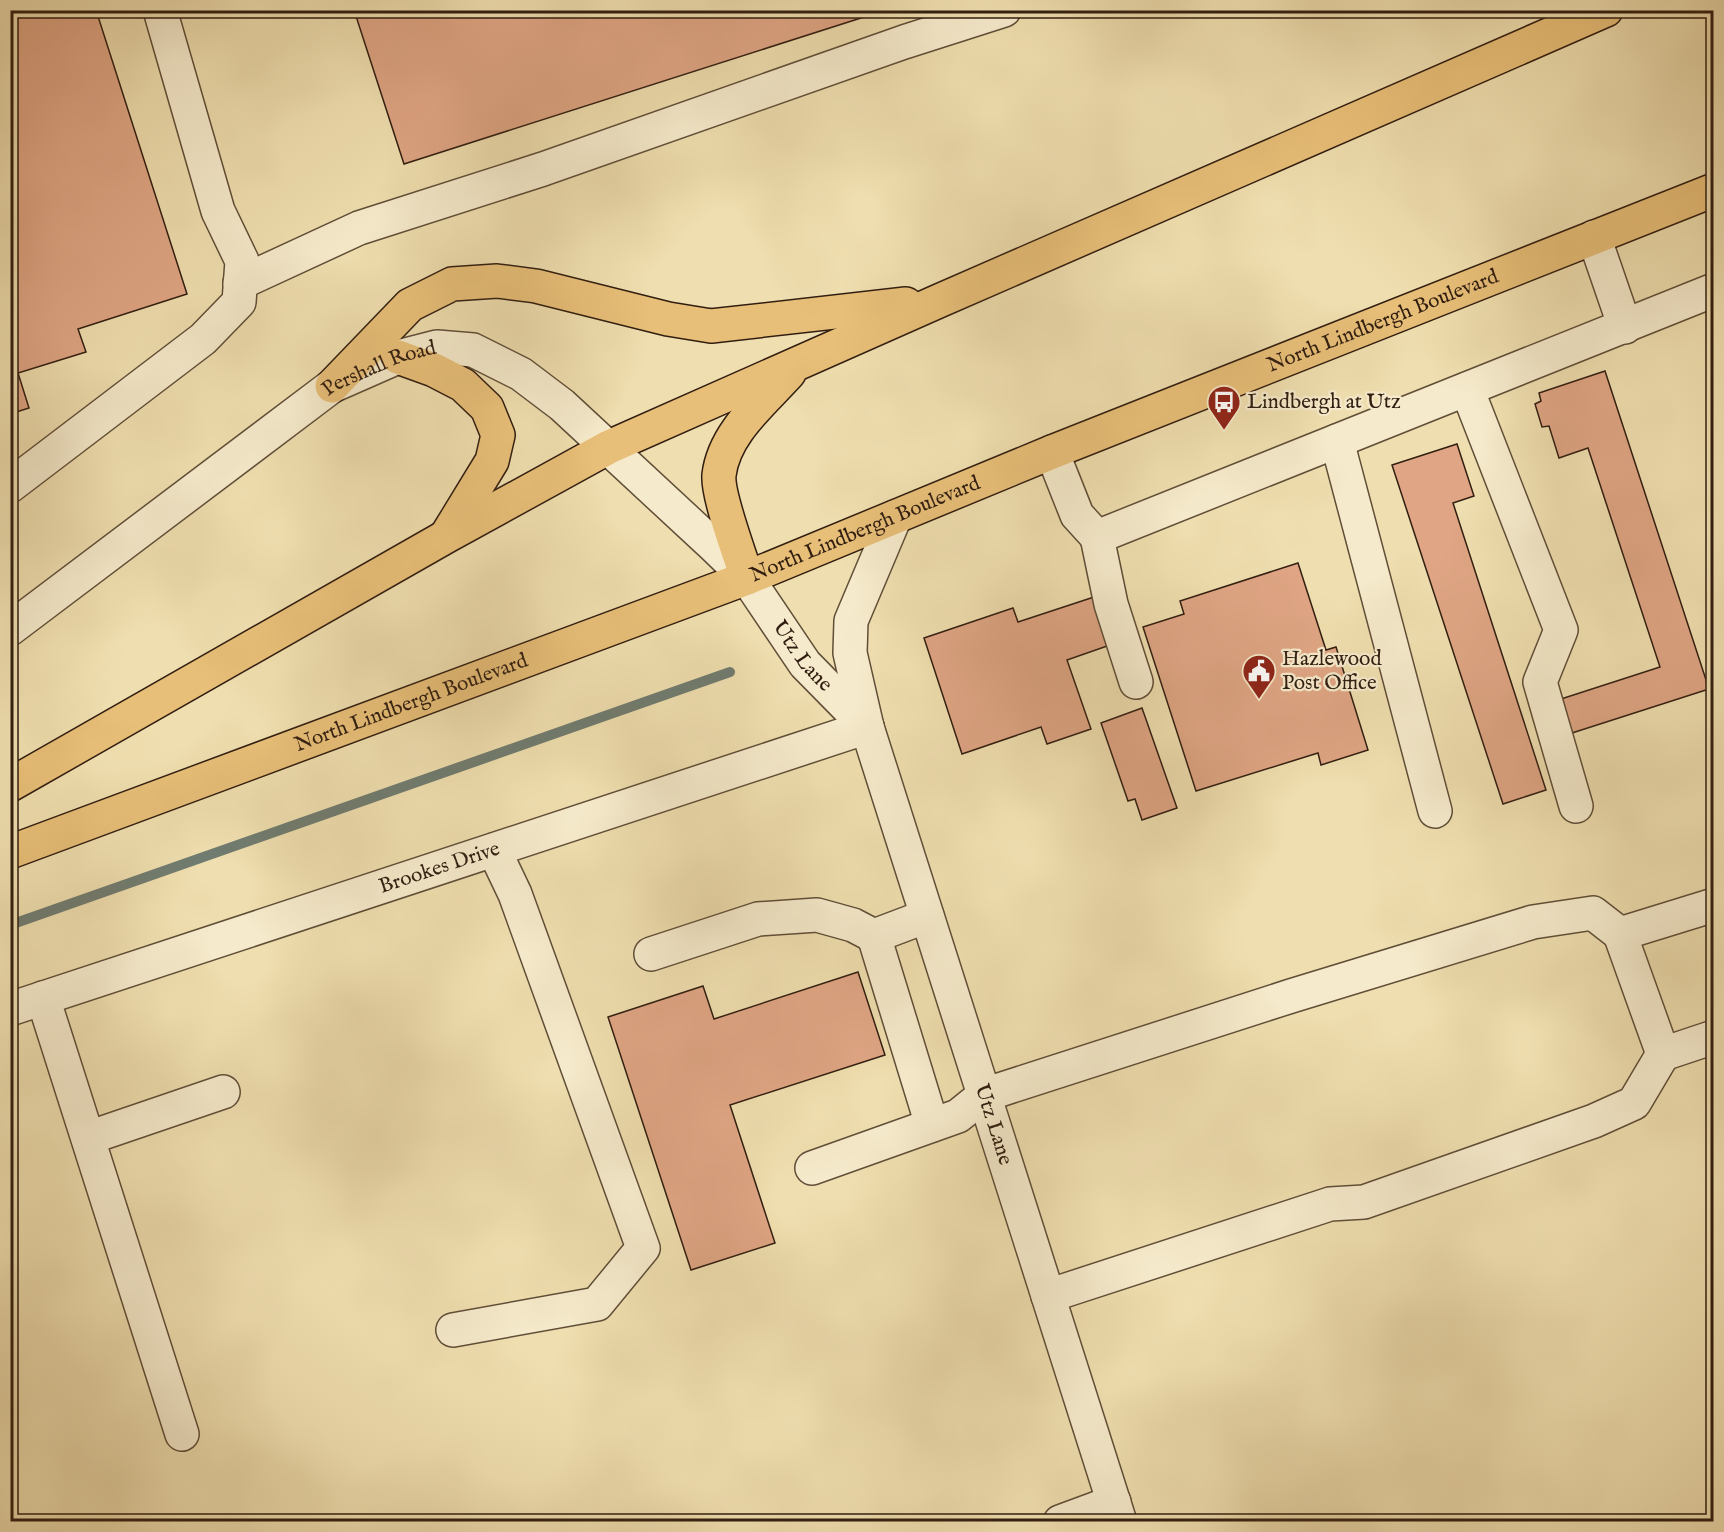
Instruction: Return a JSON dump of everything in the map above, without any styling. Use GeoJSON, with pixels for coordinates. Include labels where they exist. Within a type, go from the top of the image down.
{"type":"FeatureCollection","features":[{"type":"Feature","properties":{"kind":"highway"},"geometry":{"type":"LineString","coordinates":[[10,784],[447,536],[609,447],[1606,10]]}},
{"type":"Feature","properties":{"kind":"highway","name":"North Lindbergh Boulevard"},"geometry":{"type":"LineString","coordinates":[[10,852],[747,578],[1052,452],[1713,190]]}},
{"type":"Feature","properties":{"kind":"highway"},"geometry":{"type":"LineString","coordinates":[[332,386],[410,305],[452,284],[497,281],[536,286],[668,319],[711,327],[941,300]]}},
{"type":"Feature","properties":{"kind":"highway"},"geometry":{"type":"LineString","coordinates":[[398,357],[434,370],[463,385],[487,408],[498,435],[492,461],[447,536]]}},
{"type":"Feature","properties":{"kind":"highway"},"geometry":{"type":"LineString","coordinates":[[747,578],[723,501],[719,477],[726,449],[745,421],[798,363]]}},
{"type":"Feature","properties":{"kind":"street"},"geometry":{"type":"LineString","coordinates":[[10,486],[203,339],[239,302],[243,261],[218,211],[160,10]]}},
{"type":"Feature","properties":{"kind":"street"},"geometry":{"type":"LineString","coordinates":[[240,283],[359,228],[543,169],[904,42],[1004,10]]}},
{"type":"Feature","properties":{"kind":"street"},"geometry":{"type":"LineString","coordinates":[[1594,237],[1625,327]]}},
{"type":"Feature","properties":{"kind":"street"},"geometry":{"type":"LineString","coordinates":[[1097,537],[1713,290]]}},
{"type":"Feature","properties":{"kind":"street","name":"Pershall Road"},"geometry":{"type":"LineString","coordinates":[[10,629],[332,386],[398,357],[437,347],[473,350],[521,374],[562,405],[609,447],[747,578]]}},
{"type":"Feature","properties":{"kind":"street"},"geometry":{"type":"LineString","coordinates":[[1467,389],[1561,630],[1540,682],[1576,806]]}},
{"type":"Feature","properties":{"kind":"street"},"geometry":{"type":"LineString","coordinates":[[1337,441],[1435,811]]}},
{"type":"Feature","properties":{"kind":"street"},"geometry":{"type":"LineString","coordinates":[[1052,452],[1077,515],[1097,537],[1111,604],[1136,682]]}},
{"type":"Feature","properties":{"kind":"street","name":"Utz Lane"},"geometry":{"type":"LineString","coordinates":[[895,517],[851,621],[850,653],[867,727],[1117,1512]]}},
{"type":"Feature","properties":{"kind":"street","name":"Utz Lane"},"geometry":{"type":"LineString","coordinates":[[747,578],[805,664],[867,727]]}},
{"type":"Feature","properties":{"kind":"street","name":"Brookes Drive"},"geometry":{"type":"LineString","coordinates":[[10,1009],[867,727]]}},
{"type":"Feature","properties":{"kind":"street"},"geometry":{"type":"LineString","coordinates":[[453,1330],[597,1304],[643,1248],[515,894],[494,850]]}},
{"type":"Feature","properties":{"kind":"street"},"geometry":{"type":"LineString","coordinates":[[1620,934],[1713,905]]}},
{"type":"Feature","properties":{"kind":"street"},"geometry":{"type":"LineString","coordinates":[[812,1168],[958,1116],[984,1095],[1291,996],[1533,922],[1593,913],[1620,934],[1663,1054]]}},
{"type":"Feature","properties":{"kind":"street"},"geometry":{"type":"LineString","coordinates":[[651,954],[758,919],[817,915],[853,925],[874,936],[932,1125]]}},
{"type":"Feature","properties":{"kind":"street"},"geometry":{"type":"LineString","coordinates":[[874,936],[927,916]]}},
{"type":"Feature","properties":{"kind":"street"},"geometry":{"type":"LineString","coordinates":[[43,998],[182,1434]]}},
{"type":"Feature","properties":{"kind":"street"},"geometry":{"type":"LineString","coordinates":[[1048,1296],[1330,1204],[1364,1202],[1594,1122],[1634,1103],[1663,1054],[1713,1037]]}},
{"type":"Feature","properties":{"kind":"street"},"geometry":{"type":"LineString","coordinates":[[88,1138],[223,1092]]}},
{"type":"Feature","properties":{"kind":"street"},"geometry":{"type":"LineString","coordinates":[[1060,1521],[1117,1512]]}},
{"type":"Feature","properties":{"kind":"building"},"geometry":{"type":"Polygon","coordinates":[[[10,10],[96,10],[187,294],[78,329],[86,352],[18,373],[29,408],[10,414],[10,10]]]}},
{"type":"Feature","properties":{"kind":"building"},"geometry":{"type":"Polygon","coordinates":[[[354,10],[886,10],[404,164],[354,10]]]}},
{"type":"Feature","properties":{"kind":"building"},"geometry":{"type":"Polygon","coordinates":[[[1605,371],[1709,689],[1572,733],[1561,699],[1660,667],[1588,448],[1559,458],[1549,426],[1542,427],[1535,404],[1541,401],[1539,393],[1605,371]]]}},
{"type":"Feature","properties":{"kind":"building"},"geometry":{"type":"Polygon","coordinates":[[[1457,444],[1474,496],[1453,503],[1546,790],[1503,804],[1392,465],[1457,444]]]}},
{"type":"Feature","properties":{"kind":"building","name":"Hazlewood Post Office"},"geometry":{"type":"Polygon","coordinates":[[[1298,563],[1326,650],[1336,647],[1368,750],[1321,765],[1318,753],[1196,791],[1143,627],[1184,614],[1180,601],[1298,563]]]}},
{"type":"Feature","properties":{"kind":"building"},"geometry":{"type":"Polygon","coordinates":[[[1094,597],[1110,645],[1067,660],[1091,729],[1047,744],[1041,727],[962,754],[924,638],[1013,608],[1018,622],[1094,597]]]}},
{"type":"Feature","properties":{"kind":"building"},"geometry":{"type":"Polygon","coordinates":[[[1142,708],[1177,808],[1142,820],[1135,799],[1128,801],[1101,723],[1142,708]]]}},
{"type":"Feature","properties":{"kind":"building"},"geometry":{"type":"Polygon","coordinates":[[[858,972],[885,1055],[730,1105],[775,1243],[691,1270],[608,1017],[703,986],[714,1019],[858,972]]]}},
{"type":"Feature","properties":{"kind":"waterway"},"geometry":{"type":"LineString","coordinates":[[10,925],[730,672]]}},
{"type":"Feature","properties":{"kind":"place","name":"Lindbergh at Utz"},"geometry":{"type":"Point","coordinates":[1224,431]}},
{"type":"Feature","properties":{"kind":"place","name":"Hazlewood Post Office"},"geometry":{"type":"Point","coordinates":[1259,700]}}]}
